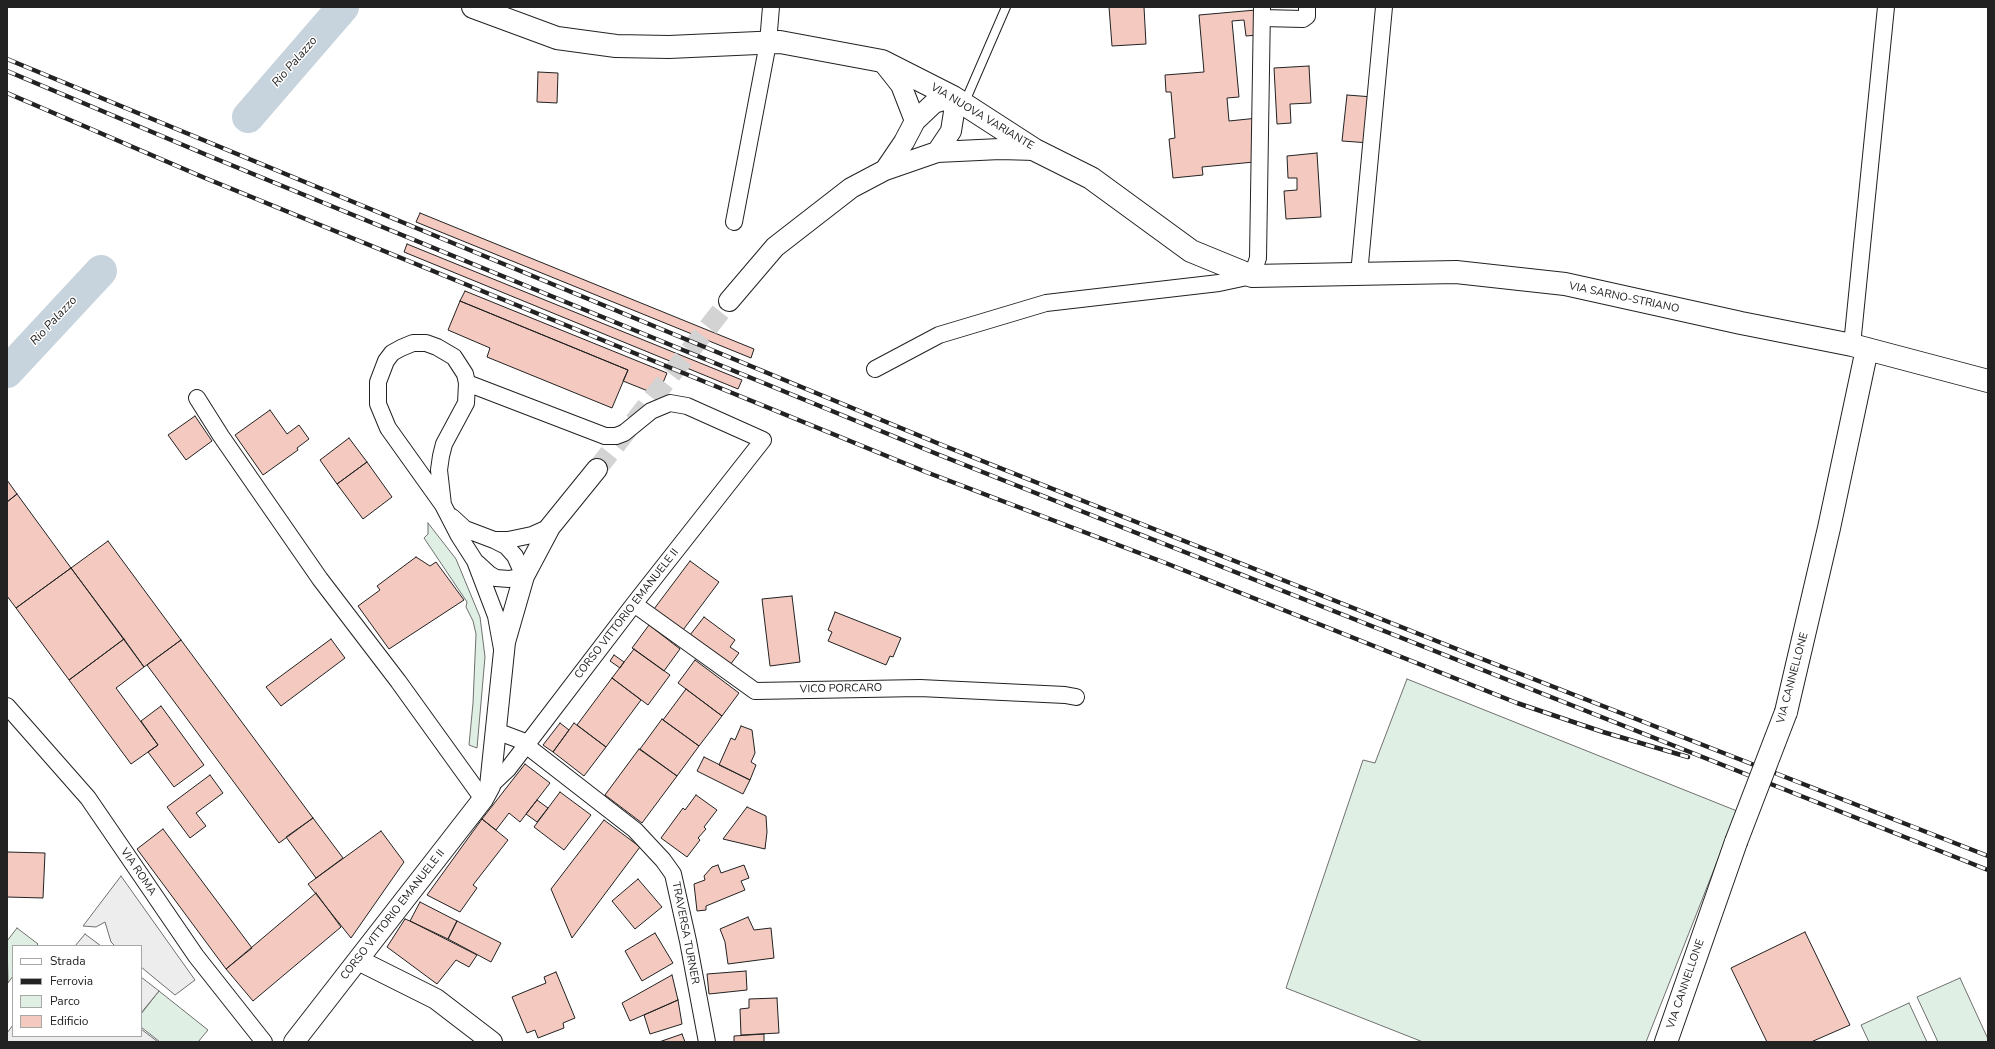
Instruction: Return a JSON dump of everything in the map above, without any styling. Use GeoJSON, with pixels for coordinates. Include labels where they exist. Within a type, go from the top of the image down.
{"type":"FeatureCollection","features":[{"type":"Feature","properties":{"kind":"main road","name":"VIA NUOVA VARIANTE"},"geometry":{"type":"LineString","coordinates":[[476,8],[557,38],[616,46],[669,46],[780,42],[882,61],[958,101],[1035,150],[1091,178],[1191,251],[1252,276]]}},
{"type":"Feature","properties":{"kind":"main road","name":"VIA SARNO-STRIANO"},"geometry":{"type":"LineString","coordinates":[[1252,276],[1456,272],[1565,284],[1741,323],[1860,347],[1988,381]]}},
{"type":"Feature","properties":{"kind":"main road","name":"VIA CANNELLONE"},"geometry":{"type":"LineString","coordinates":[[1666,1042],[1736,842],[1786,712],[1829,528],[1860,347]]}},
{"type":"Feature","properties":{"kind":"street"},"geometry":{"type":"LineString","coordinates":[[734,222],[768,43],[771,7]]}},
{"type":"Feature","properties":{"kind":"street"},"geometry":{"type":"LineString","coordinates":[[875,369],[939,336],[1046,303],[1219,283],[1252,276],[1258,258],[1262,12],[1303,19],[1307,16],[1308,7]]}},
{"type":"Feature","properties":{"kind":"street"},"geometry":{"type":"LineString","coordinates":[[1359,274],[1384,7]]}},
{"type":"Feature","properties":{"kind":"street"},"geometry":{"type":"LineString","coordinates":[[1860,347],[1886,7]]}},
{"type":"Feature","properties":{"kind":"street"},"geometry":{"type":"LineString","coordinates":[[882,61],[901,85],[915,121]]}},
{"type":"Feature","properties":{"kind":"street"},"geometry":{"type":"LineString","coordinates":[[885,170],[904,142],[915,121],[934,104],[958,101],[954,112],[951,131],[937,152]]}},
{"type":"Feature","properties":{"kind":"street"},"geometry":{"type":"LineString","coordinates":[[729,301],[775,247],[851,188],[885,170],[937,152],[1000,149],[1035,150]]}},
{"type":"Feature","properties":{"kind":"street"},"geometry":{"type":"LineString","coordinates":[[504,657],[496,616],[475,561],[459,536],[446,510],[382,416],[378,404],[378,382],[383,367],[392,353],[413,343],[426,343],[437,347],[454,357],[465,374],[467,383],[466,403],[444,444],[439,470],[446,510],[465,529],[506,546],[515,556],[524,576]]}},
{"type":"Feature","properties":{"kind":"street","name":"CORSO VITTORIO EMANUELE II"},"geometry":{"type":"LineString","coordinates":[[294,1042],[487,792],[508,769],[634,604],[763,440],[687,406],[670,403],[651,411],[624,433],[616,436],[606,436],[467,383]]}},
{"type":"Feature","properties":{"kind":"street"},"geometry":{"type":"LineString","coordinates":[[197,398],[221,436],[320,578],[398,681],[487,792]]}},
{"type":"Feature","properties":{"kind":"street"},"geometry":{"type":"LineString","coordinates":[[487,792],[508,628],[524,576],[550,526],[597,469]]}},
{"type":"Feature","properties":{"kind":"street"},"geometry":{"type":"LineString","coordinates":[[494,540],[508,540],[532,535],[550,526]]}},
{"type":"Feature","properties":{"kind":"street"},"geometry":{"type":"LineString","coordinates":[[475,561],[489,574],[496,578],[509,580],[524,576]]}},
{"type":"Feature","properties":{"kind":"street","name":"VICO PORCARO"},"geometry":{"type":"LineString","coordinates":[[634,604],[755,691],[920,688],[1065,695],[1076,697]]}},
{"type":"Feature","properties":{"kind":"street","name":"VIA ROMA"},"geometry":{"type":"LineString","coordinates":[[7,706],[88,798],[196,956],[264,1042]]}},
{"type":"Feature","properties":{"kind":"street","name":"TRAVERSA TURNER"},"geometry":{"type":"LineString","coordinates":[[496,731],[527,744],[635,830],[663,860],[673,874],[688,941],[706,1042]]}},
{"type":"Feature","properties":{"kind":"street"},"geometry":{"type":"LineString","coordinates":[[358,960],[436,999],[492,1042]]}},
{"type":"Feature","properties":{"kind":"lane"},"geometry":{"type":"LineString","coordinates":[[958,101],[1006,7]]}},
{"type":"Feature","properties":{"kind":"green space"},"geometry":{"type":"Polygon","coordinates":[[[428,523],[456,559],[480,617],[485,657],[477,748],[469,745],[473,703],[476,634],[473,621],[466,607],[467,602],[424,538],[428,534],[428,523]]]}},
{"type":"Feature","properties":{"kind":"green space"},"geometry":{"type":"Polygon","coordinates":[[[1407,679],[1737,811],[1646,1042],[1423,1042],[1286,988],[1363,760],[1375,763],[1407,679]]]}},
{"type":"Feature","properties":{"kind":"green space"},"geometry":{"type":"Polygon","coordinates":[[[17,928],[38,944],[12,945],[12,977],[8,983],[7,941],[17,928]]]}},
{"type":"Feature","properties":{"kind":"green space"},"geometry":{"type":"Polygon","coordinates":[[[1960,978],[1988,1039],[1988,1042],[1938,1042],[1917,997],[1960,978]]]}},
{"type":"Feature","properties":{"kind":"green space"},"geometry":{"type":"Polygon","coordinates":[[[159,991],[208,1030],[198,1042],[160,1042],[142,1028],[142,1013],[159,991]]]}},
{"type":"Feature","properties":{"kind":"green space"},"geometry":{"type":"Polygon","coordinates":[[[1909,1003],[1927,1042],[1869,1042],[1861,1025],[1909,1003]]]}},
{"type":"Feature","properties":{"kind":"shaded area"},"geometry":{"type":"Polygon","coordinates":[[[121,876],[195,980],[175,995],[142,968],[142,945],[114,945],[111,942],[105,922],[96,927],[83,926],[121,876]]]}},
{"type":"Feature","properties":{"kind":"shaded area"},"geometry":{"type":"Polygon","coordinates":[[[85,934],[100,945],[76,945],[85,934]]]}},
{"type":"Feature","properties":{"kind":"shaded area"},"geometry":{"type":"Polygon","coordinates":[[[142,978],[159,991],[142,1012],[142,978]]]}},
{"type":"Feature","properties":{"kind":"shaded area"},"geometry":{"type":"Polygon","coordinates":[[[12,1026],[12,1037],[142,1037],[142,1030],[158,1042],[7,1042],[7,1033],[12,1026]]]}},
{"type":"Feature","properties":{"kind":"building"},"geometry":{"type":"Polygon","coordinates":[[[1109,7],[1144,7],[1146,44],[1112,46],[1109,7]]]}},
{"type":"Feature","properties":{"kind":"building"},"geometry":{"type":"Polygon","coordinates":[[[1256,10],[1258,35],[1246,36],[1244,20],[1232,21],[1239,97],[1227,98],[1229,121],[1258,118],[1254,162],[1202,167],[1203,175],[1173,178],[1169,139],[1175,138],[1171,92],[1166,92],[1165,75],[1204,72],[1199,15],[1256,10]]]}},
{"type":"Feature","properties":{"kind":"building"},"geometry":{"type":"Polygon","coordinates":[[[1309,66],[1311,103],[1290,104],[1291,123],[1277,124],[1274,68],[1309,66]]]}},
{"type":"Feature","properties":{"kind":"building"},"geometry":{"type":"Polygon","coordinates":[[[538,72],[558,73],[557,103],[537,102],[538,72]]]}},
{"type":"Feature","properties":{"kind":"building"},"geometry":{"type":"Polygon","coordinates":[[[1347,95],[1373,97],[1370,143],[1342,141],[1347,95]]]}},
{"type":"Feature","properties":{"kind":"building"},"geometry":{"type":"Polygon","coordinates":[[[1317,153],[1321,217],[1286,219],[1284,191],[1297,190],[1297,178],[1288,178],[1287,156],[1317,153]]]}},
{"type":"Feature","properties":{"kind":"building"},"geometry":{"type":"Polygon","coordinates":[[[420,213],[754,349],[751,358],[416,222],[420,213]]]}},
{"type":"Feature","properties":{"kind":"building"},"geometry":{"type":"Polygon","coordinates":[[[407,244],[742,380],[738,389],[404,252],[407,244]]]}},
{"type":"Feature","properties":{"kind":"building"},"geometry":{"type":"Polygon","coordinates":[[[465,291],[667,373],[658,395],[623,381],[628,370],[460,301],[465,291]]]}},
{"type":"Feature","properties":{"kind":"building"},"geometry":{"type":"Polygon","coordinates":[[[460,301],[628,370],[612,408],[487,357],[490,348],[448,330],[460,301]]]}},
{"type":"Feature","properties":{"kind":"building"},"geometry":{"type":"Polygon","coordinates":[[[270,410],[287,434],[299,425],[309,439],[297,448],[298,450],[263,475],[235,435],[270,410]]]}},
{"type":"Feature","properties":{"kind":"building"},"geometry":{"type":"Polygon","coordinates":[[[195,416],[212,441],[186,460],[168,435],[195,416]]]}},
{"type":"Feature","properties":{"kind":"building"},"geometry":{"type":"Polygon","coordinates":[[[349,438],[367,462],[337,484],[320,460],[349,438]]]}},
{"type":"Feature","properties":{"kind":"building"},"geometry":{"type":"Polygon","coordinates":[[[367,462],[392,497],[363,519],[337,484],[367,462]]]}},
{"type":"Feature","properties":{"kind":"building"},"geometry":{"type":"Polygon","coordinates":[[[7,480],[17,494],[7,502],[7,480]]]}},
{"type":"Feature","properties":{"kind":"building"},"geometry":{"type":"Polygon","coordinates":[[[17,494],[71,568],[16,608],[7,596],[7,502],[17,494]]]}},
{"type":"Feature","properties":{"kind":"building"},"geometry":{"type":"Polygon","coordinates":[[[108,541],[181,640],[144,667],[71,568],[108,541]]]}},
{"type":"Feature","properties":{"kind":"building"},"geometry":{"type":"Polygon","coordinates":[[[416,557],[430,566],[436,562],[464,600],[389,649],[358,606],[380,590],[377,586],[416,557]]]}},
{"type":"Feature","properties":{"kind":"building"},"geometry":{"type":"Polygon","coordinates":[[[690,561],[719,582],[683,630],[654,609],[690,561]]]}},
{"type":"Feature","properties":{"kind":"building"},"geometry":{"type":"Polygon","coordinates":[[[71,568],[124,639],[69,680],[16,608],[71,568]]]}},
{"type":"Feature","properties":{"kind":"building"},"geometry":{"type":"Polygon","coordinates":[[[792,596],[800,662],[770,666],[762,599],[792,596]]]}},
{"type":"Feature","properties":{"kind":"building"},"geometry":{"type":"Polygon","coordinates":[[[835,612],[901,638],[893,657],[890,656],[886,665],[828,641],[832,632],[828,630],[835,612]]]}},
{"type":"Feature","properties":{"kind":"building"},"geometry":{"type":"Polygon","coordinates":[[[704,617],[735,640],[730,647],[739,653],[730,665],[690,635],[704,617]]]}},
{"type":"Feature","properties":{"kind":"building"},"geometry":{"type":"Polygon","coordinates":[[[649,625],[680,649],[664,671],[632,648],[649,625]]]}},
{"type":"Feature","properties":{"kind":"building"},"geometry":{"type":"Polygon","coordinates":[[[124,639],[144,667],[116,688],[158,745],[131,764],[69,680],[124,639]]]}},
{"type":"Feature","properties":{"kind":"building"},"geometry":{"type":"Polygon","coordinates":[[[331,639],[345,658],[281,706],[266,687],[331,639]]]}},
{"type":"Feature","properties":{"kind":"building"},"geometry":{"type":"Polygon","coordinates":[[[181,640],[313,818],[279,843],[147,665],[181,640]]]}},
{"type":"Feature","properties":{"kind":"building"},"geometry":{"type":"Polygon","coordinates":[[[634,649],[670,675],[648,705],[612,678],[634,649]]]}},
{"type":"Feature","properties":{"kind":"building"},"geometry":{"type":"Polygon","coordinates":[[[614,655],[624,662],[620,668],[610,661],[614,655]]]}},
{"type":"Feature","properties":{"kind":"building"},"geometry":{"type":"Polygon","coordinates":[[[695,660],[739,693],[722,716],[678,683],[695,660]]]}},
{"type":"Feature","properties":{"kind":"building"},"geometry":{"type":"Polygon","coordinates":[[[612,678],[641,700],[606,747],[577,725],[612,678]]]}},
{"type":"Feature","properties":{"kind":"building"},"geometry":{"type":"Polygon","coordinates":[[[686,689],[722,716],[699,746],[663,720],[686,689]]]}},
{"type":"Feature","properties":{"kind":"building"},"geometry":{"type":"Polygon","coordinates":[[[161,706],[204,765],[174,787],[148,752],[158,745],[141,721],[161,706]]]}},
{"type":"Feature","properties":{"kind":"building"},"geometry":{"type":"Polygon","coordinates":[[[662,719],[699,746],[677,776],[640,749],[662,719]]]}},
{"type":"Feature","properties":{"kind":"building"},"geometry":{"type":"Polygon","coordinates":[[[560,723],[569,730],[553,752],[543,745],[560,723]]]}},
{"type":"Feature","properties":{"kind":"building"},"geometry":{"type":"Polygon","coordinates":[[[574,723],[606,747],[584,776],[553,752],[574,723]]]}},
{"type":"Feature","properties":{"kind":"building"},"geometry":{"type":"Polygon","coordinates":[[[741,726],[752,730],[755,753],[751,762],[756,765],[750,780],[719,765],[731,738],[735,740],[741,726]]]}},
{"type":"Feature","properties":{"kind":"building"},"geometry":{"type":"Polygon","coordinates":[[[639,749],[677,776],[642,823],[605,795],[639,749]]]}},
{"type":"Feature","properties":{"kind":"building"},"geometry":{"type":"Polygon","coordinates":[[[704,757],[750,780],[743,794],[697,771],[704,757]]]}},
{"type":"Feature","properties":{"kind":"building"},"geometry":{"type":"Polygon","coordinates":[[[525,764],[550,783],[520,822],[509,813],[496,830],[482,819],[525,764]]]}},
{"type":"Feature","properties":{"kind":"building"},"geometry":{"type":"Polygon","coordinates":[[[210,775],[223,793],[196,813],[206,826],[190,838],[167,807],[210,775]]]}},
{"type":"Feature","properties":{"kind":"building"},"geometry":{"type":"Polygon","coordinates":[[[560,792],[591,815],[564,850],[534,827],[560,792]]]}},
{"type":"Feature","properties":{"kind":"building"},"geometry":{"type":"Polygon","coordinates":[[[696,795],[717,810],[704,827],[706,829],[698,838],[700,840],[687,857],[661,838],[683,808],[685,810],[696,795]]]}},
{"type":"Feature","properties":{"kind":"building"},"geometry":{"type":"Polygon","coordinates":[[[537,800],[548,808],[537,822],[526,814],[537,800]]]}},
{"type":"Feature","properties":{"kind":"building"},"geometry":{"type":"Polygon","coordinates":[[[747,807],[766,816],[767,832],[765,849],[723,839],[747,807]]]}},
{"type":"Feature","properties":{"kind":"building"},"geometry":{"type":"Polygon","coordinates":[[[313,818],[343,858],[316,878],[286,837],[313,818]]]}},
{"type":"Feature","properties":{"kind":"building"},"geometry":{"type":"Polygon","coordinates":[[[482,819],[508,840],[473,885],[477,888],[460,912],[427,895],[482,819]]]}},
{"type":"Feature","properties":{"kind":"building"},"geometry":{"type":"Polygon","coordinates":[[[604,820],[640,847],[572,938],[551,889],[604,820]]]}},
{"type":"Feature","properties":{"kind":"building"},"geometry":{"type":"Polygon","coordinates":[[[163,829],[252,948],[226,969],[137,849],[163,829]]]}},
{"type":"Feature","properties":{"kind":"building"},"geometry":{"type":"Polygon","coordinates":[[[381,831],[404,862],[351,938],[308,884],[381,831]]]}},
{"type":"Feature","properties":{"kind":"building"},"geometry":{"type":"Polygon","coordinates":[[[7,852],[45,853],[43,898],[7,897],[7,852]]]}},
{"type":"Feature","properties":{"kind":"building"},"geometry":{"type":"Polygon","coordinates":[[[718,865],[721,873],[744,865],[749,878],[741,881],[745,890],[706,906],[706,910],[697,911],[694,884],[705,880],[704,876],[712,867],[718,865]]]}},
{"type":"Feature","properties":{"kind":"building"},"geometry":{"type":"Polygon","coordinates":[[[638,879],[662,907],[635,929],[612,901],[638,879]]]}},
{"type":"Feature","properties":{"kind":"building"},"geometry":{"type":"Polygon","coordinates":[[[316,893],[341,927],[253,1001],[226,969],[316,893]]]}},
{"type":"Feature","properties":{"kind":"building"},"geometry":{"type":"Polygon","coordinates":[[[420,902],[457,921],[448,939],[410,921],[420,902]]]}},
{"type":"Feature","properties":{"kind":"building"},"geometry":{"type":"Polygon","coordinates":[[[748,917],[754,930],[771,928],[774,958],[728,964],[725,942],[720,929],[748,917]]]}},
{"type":"Feature","properties":{"kind":"building"},"geometry":{"type":"Polygon","coordinates":[[[405,919],[477,955],[469,967],[456,960],[437,984],[387,947],[405,919]]]}},
{"type":"Feature","properties":{"kind":"building"},"geometry":{"type":"Polygon","coordinates":[[[457,921],[501,943],[491,962],[448,939],[457,921]]]}},
{"type":"Feature","properties":{"kind":"building"},"geometry":{"type":"Polygon","coordinates":[[[1805,932],[1850,1025],[1811,1042],[1767,1042],[1731,968],[1805,932]]]}},
{"type":"Feature","properties":{"kind":"building"},"geometry":{"type":"Polygon","coordinates":[[[655,933],[673,963],[642,981],[625,951],[655,933]]]}},
{"type":"Feature","properties":{"kind":"building"},"geometry":{"type":"Polygon","coordinates":[[[746,971],[747,990],[709,994],[707,974],[746,971]]]}},
{"type":"Feature","properties":{"kind":"building"},"geometry":{"type":"Polygon","coordinates":[[[556,972],[575,1018],[563,1023],[564,1028],[538,1038],[535,1030],[527,1033],[512,997],[546,983],[544,977],[556,972]]]}},
{"type":"Feature","properties":{"kind":"building"},"geometry":{"type":"Polygon","coordinates":[[[672,975],[678,1000],[630,1021],[622,1003],[672,975]]]}},
{"type":"Feature","properties":{"kind":"building"},"geometry":{"type":"Polygon","coordinates":[[[777,998],[779,1033],[741,1035],[740,1009],[749,1008],[749,999],[777,998]]]}},
{"type":"Feature","properties":{"kind":"building"},"geometry":{"type":"Polygon","coordinates":[[[678,1000],[682,1024],[650,1034],[644,1015],[678,1000]]]}},
{"type":"Feature","properties":{"kind":"building"},"geometry":{"type":"Polygon","coordinates":[[[682,1034],[685,1042],[659,1042],[682,1034]]]}},
{"type":"Feature","properties":{"kind":"building"},"geometry":{"type":"Polygon","coordinates":[[[764,1034],[764,1042],[734,1042],[734,1036],[764,1034]]]}},
{"type":"Feature","properties":{"kind":"waterway","name":"Rio Palazzo"},"geometry":{"type":"LineString","coordinates":[[248,117],[343,7]]}},
{"type":"Feature","properties":{"kind":"waterway","name":"Rio Palazzo"},"geometry":{"type":"LineString","coordinates":[[7,372],[101,271]]}},
{"type":"Feature","properties":{"kind":"tunnel"},"geometry":{"type":"LineString","coordinates":[[597,469],[729,301]]}},
{"type":"Feature","properties":{"kind":"railway"},"geometry":{"type":"LineString","coordinates":[[7,59],[942,445],[1477,657],[1988,856]]}},
{"type":"Feature","properties":{"kind":"railway"},"geometry":{"type":"LineString","coordinates":[[7,71],[214,158],[937,454],[1988,870]]}},
{"type":"Feature","properties":{"kind":"railway"},"geometry":{"type":"LineString","coordinates":[[7,93],[205,178],[926,472],[1163,562],[1517,703],[1603,732],[1688,757]]}}]}
